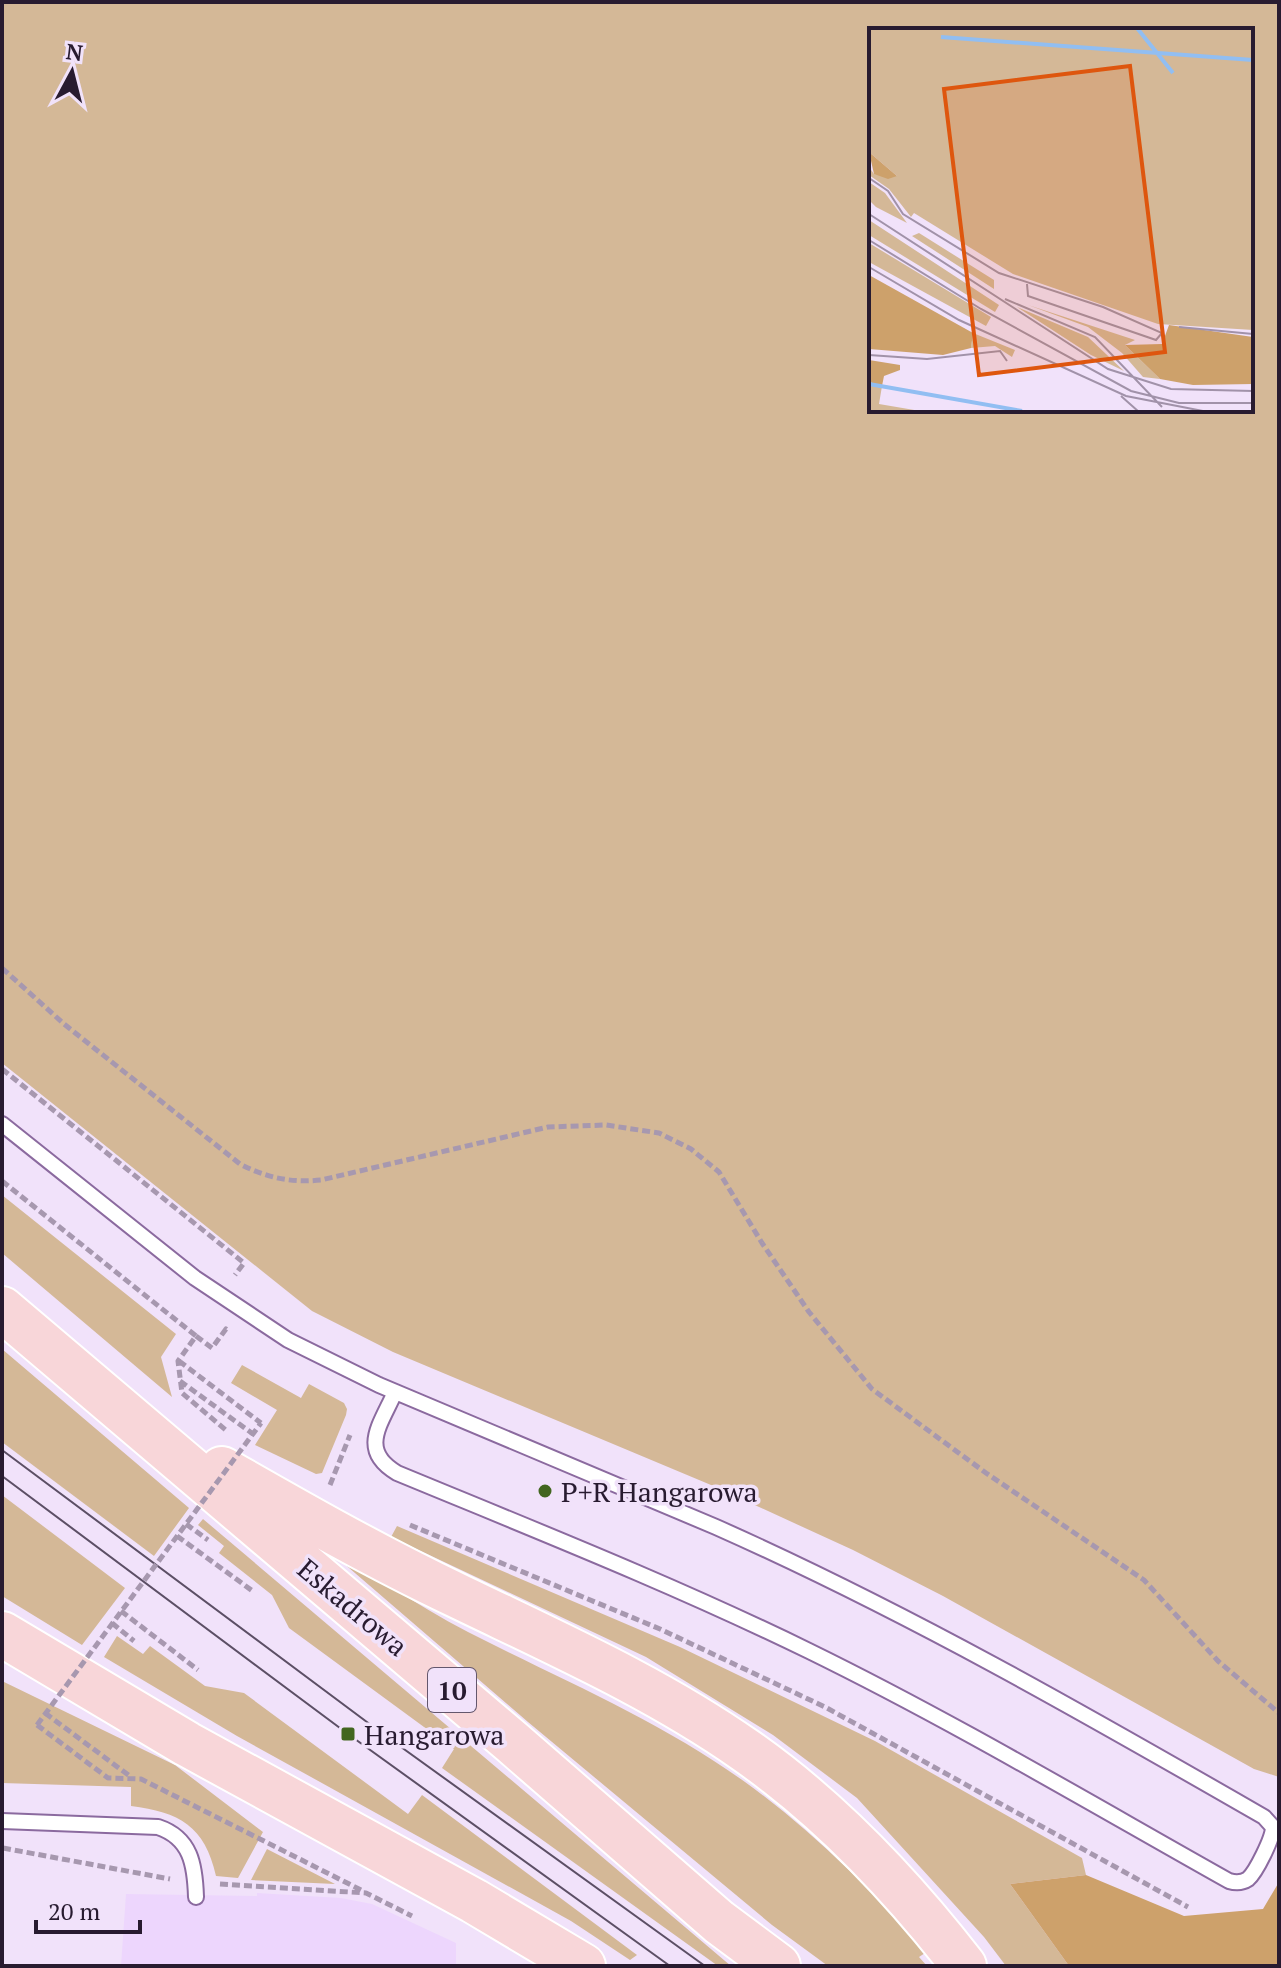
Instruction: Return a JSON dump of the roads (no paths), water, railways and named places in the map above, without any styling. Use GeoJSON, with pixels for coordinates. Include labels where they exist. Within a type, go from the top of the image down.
{"type":"FeatureCollection","features":[{"type":"Feature","properties":{"kind":"main road","name":"Eskadrowa"},"geometry":{"type":"LineString","coordinates":[[2,1309],[719,1922],[778,1966]]}},
{"type":"Feature","properties":{"kind":"main road"},"geometry":{"type":"LineString","coordinates":[[126,1414],[336,1535],[608,1669],[718,1732],[768,1767],[831,1822],[886,1874],[953,1952]]}},
{"type":"Feature","properties":{"kind":"main road"},"geometry":{"type":"LineString","coordinates":[[2,1634],[187,1744],[474,1901],[583,1966]]}},
{"type":"Feature","properties":{"kind":"lane"},"geometry":{"type":"LineString","coordinates":[[2,1124],[195,1278],[240,1310],[314,1354],[395,1392],[729,1533],[893,1611],[1264,1817],[1273,1827],[1273,1837],[1248,1879],[1237,1883],[1229,1881],[836,1664],[674,1589],[397,1473],[380,1461],[374,1446],[395,1392]]}},
{"type":"Feature","properties":{"kind":"lane"},"geometry":{"type":"LineString","coordinates":[[2,1821],[158,1827],[170,1831],[189,1849],[196,1897]]}},
{"type":"Feature","properties":{"kind":"tram line"},"geometry":{"type":"LineString","coordinates":[[2,1450],[383,1734],[705,1966]]}},
{"type":"Feature","properties":{"kind":"tram line"},"geometry":{"type":"LineString","coordinates":[[2,1476],[348,1734],[670,1966]]}},
{"type":"Feature","properties":{"kind":"place","name":"P+R Hangarowa"},"geometry":{"type":"Point","coordinates":[545,1491]}},
{"type":"Feature","properties":{"kind":"place","name":"Hangarowa"},"geometry":{"type":"Point","coordinates":[348,1734]}}]}
